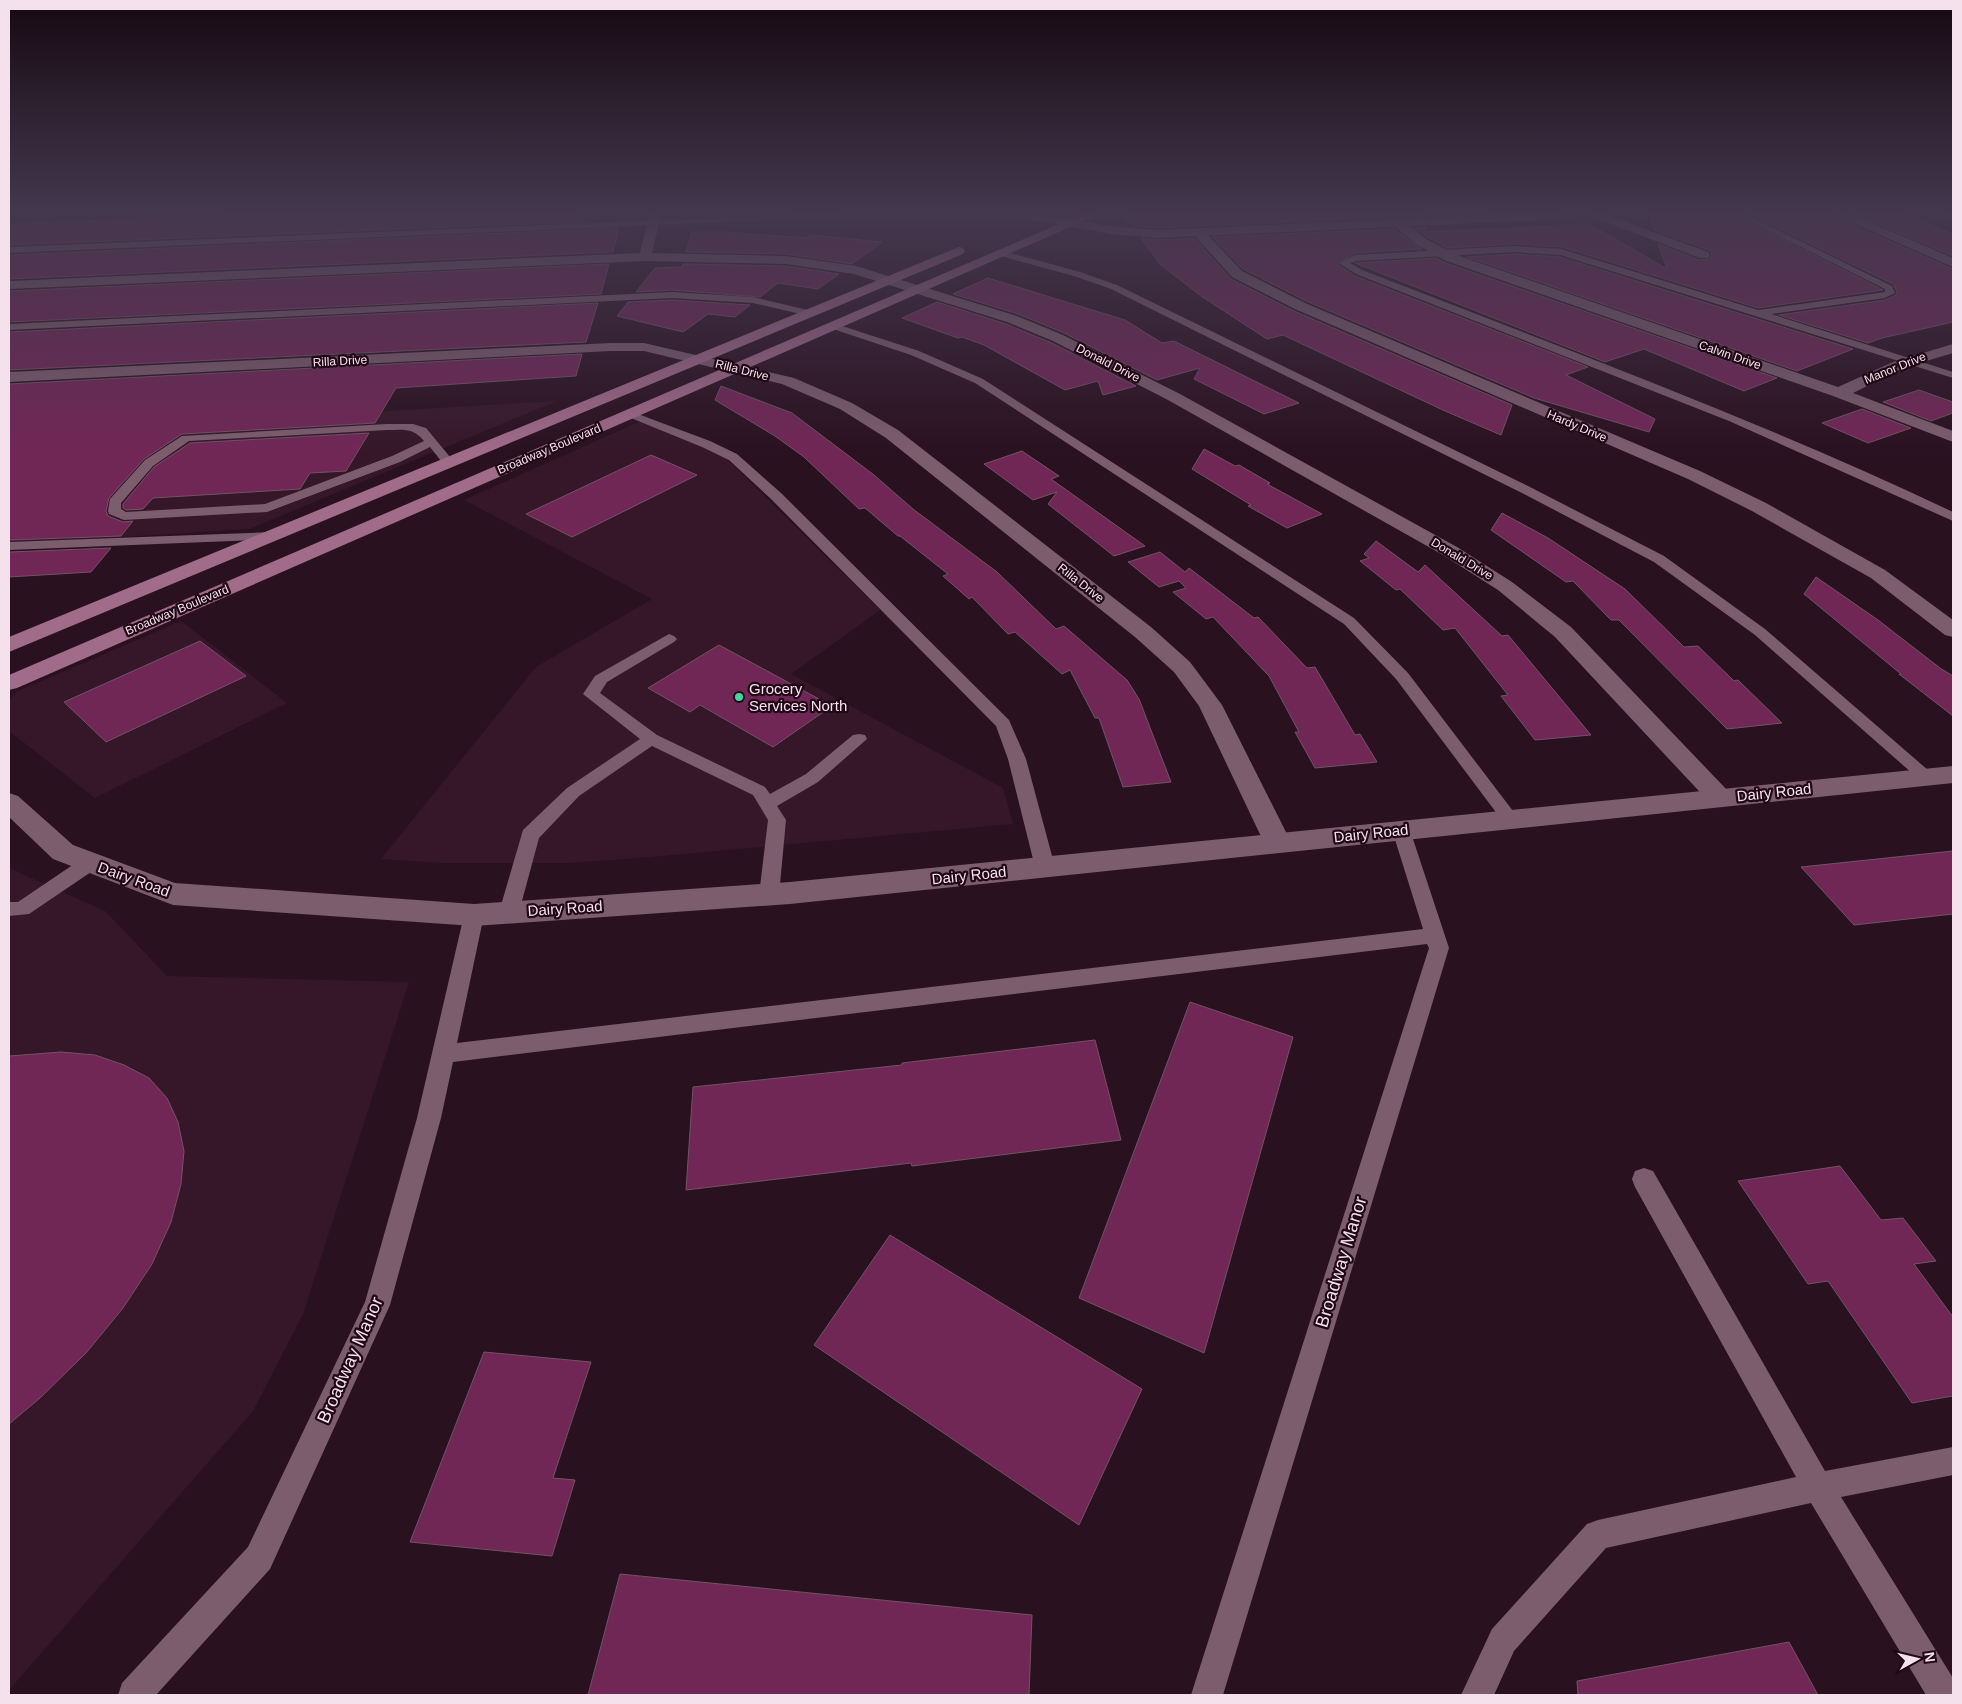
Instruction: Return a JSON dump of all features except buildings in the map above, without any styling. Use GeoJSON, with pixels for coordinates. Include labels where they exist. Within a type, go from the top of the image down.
{"type":"FeatureCollection","features":[{"type":"Feature","properties":{"kind":"main road","name":"Broadway Boulevard"},"geometry":{"type":"LineString","coordinates":[[9,645],[853,295]]}},
{"type":"Feature","properties":{"kind":"main road","name":"Broadway Boulevard"},"geometry":{"type":"LineString","coordinates":[[9,683],[906,295]]}},
{"type":"Feature","properties":{"kind":"street","name":"Donald Drive"},"geometry":{"type":"LineString","coordinates":[[931,295],[1012,319],[1058,338],[1174,397],[1450,551],[1506,586],[1563,632],[1720,798]]}},
{"type":"Feature","properties":{"kind":"street","name":"Hardy Drive"},"geometry":{"type":"LineString","coordinates":[[1277,295],[1300,306],[1702,479],[1758,507],[1878,574],[1953,630]]}},
{"type":"Feature","properties":{"kind":"street","name":"Calvin Drive"},"geometry":{"type":"LineString","coordinates":[[1560,295],[1839,393],[1953,437]]}},
{"type":"Feature","properties":{"kind":"street","name":"Rilla Drive"},"geometry":{"type":"LineString","coordinates":[[9,377],[588,347],[644,347],[788,382],[846,406],[892,434],[1143,632],[1182,667],[1210,705],[1277,842]]}},
{"type":"Feature","properties":{"kind":"street","name":"Manor Drive"},"geometry":{"type":"LineString","coordinates":[[1839,393],[1909,361],[1953,348]]}},
{"type":"Feature","properties":{"kind":"street","name":"Dairy Road"},"geometry":{"type":"LineString","coordinates":[[9,802],[63,852],[173,894],[474,914],[769,895],[1940,776]]}},
{"type":"Feature","properties":{"kind":"lane"},"geometry":{"type":"LineString","coordinates":[[9,328],[672,295],[753,300],[809,313]]}},
{"type":"Feature","properties":{"kind":"lane"},"geometry":{"type":"LineString","coordinates":[[1129,295],[1526,490],[1659,559],[1760,632],[1940,776]]}},
{"type":"Feature","properties":{"kind":"lane"},"geometry":{"type":"LineString","coordinates":[[1417,295],[1757,427],[1876,479],[1953,517]]}},
{"type":"Feature","properties":{"kind":"lane"},"geometry":{"type":"LineString","coordinates":[[1698,295],[1953,375]]}},
{"type":"Feature","properties":{"kind":"lane"},"geometry":{"type":"LineString","coordinates":[[1758,313],[1887,295]]}},
{"type":"Feature","properties":{"kind":"lane"},"geometry":{"type":"LineString","coordinates":[[833,326],[915,352],[979,381],[1349,621],[1402,676],[1510,819]]}},
{"type":"Feature","properties":{"kind":"lane"},"geometry":{"type":"LineString","coordinates":[[630,414],[706,444],[732,457],[776,496],[1003,724],[1017,760],[1045,867]]}},
{"type":"Feature","properties":{"kind":"lane"},"geometry":{"type":"LineString","coordinates":[[431,442],[387,462],[267,508],[124,516],[114,511],[116,502],[149,463],[186,438],[396,427],[422,430],[449,463]]}},
{"type":"Feature","properties":{"kind":"lane"},"geometry":{"type":"LineString","coordinates":[[9,546],[273,536]]}},
{"type":"Feature","properties":{"kind":"lane"},"geometry":{"type":"LineString","coordinates":[[669,639],[601,679],[591,694],[650,739],[760,791],[778,820],[769,895]]}},
{"type":"Feature","properties":{"kind":"lane"},"geometry":{"type":"LineString","coordinates":[[509,912],[530,835],[573,792],[650,739]]}},
{"type":"Feature","properties":{"kind":"lane"},"geometry":{"type":"LineString","coordinates":[[767,804],[812,778],[859,739]]}},
{"type":"Feature","properties":{"kind":"lane","name":"Broadway Manor"},"geometry":{"type":"LineString","coordinates":[[1207,1695],[1438,948],[1401,830]]}},
{"type":"Feature","properties":{"kind":"lane"},"geometry":{"type":"LineString","coordinates":[[9,909],[22,909],[90,863]]}},
{"type":"Feature","properties":{"kind":"lane","name":"Broadway Manor"},"geometry":{"type":"LineString","coordinates":[[134,1695],[259,1558],[377,1305],[429,1118],[474,914]]}},
{"type":"Feature","properties":{"kind":"lane"},"geometry":{"type":"LineString","coordinates":[[443,1054],[1434,935]]}},
{"type":"Feature","properties":{"kind":"lane"},"geometry":{"type":"LineString","coordinates":[[1644,1179],[1818,1487],[1945,1695]]}},
{"type":"Feature","properties":{"kind":"lane"},"geometry":{"type":"LineString","coordinates":[[1477,1695],[1503,1640],[1598,1535],[1818,1487],[1953,1461]]}},
{"type":"Feature","properties":{"kind":"shaded area"},"geometry":{"type":"Polygon","coordinates":[[[557,401],[249,529],[9,544],[9,433],[557,401]]]}},
{"type":"Feature","properties":{"kind":"shaded area"},"geometry":{"type":"Polygon","coordinates":[[[641,421],[724,456],[880,610],[791,674],[1003,788],[1013,824],[566,863],[444,863],[381,859],[536,667],[652,599],[464,500],[641,421]]]}},
{"type":"Feature","properties":{"kind":"shaded area"},"geometry":{"type":"Polygon","coordinates":[[[181,621],[287,703],[95,798],[9,731],[9,700],[16,692],[181,621]]]}},
{"type":"Feature","properties":{"kind":"shaded area"},"geometry":{"type":"Polygon","coordinates":[[[9,868],[105,911],[167,976],[409,982],[303,1314],[253,1411],[9,1690],[9,868]]]}},
{"type":"Feature","properties":{"kind":"place","name":"Grocery Services North"},"geometry":{"type":"Point","coordinates":[739,697]}}]}
